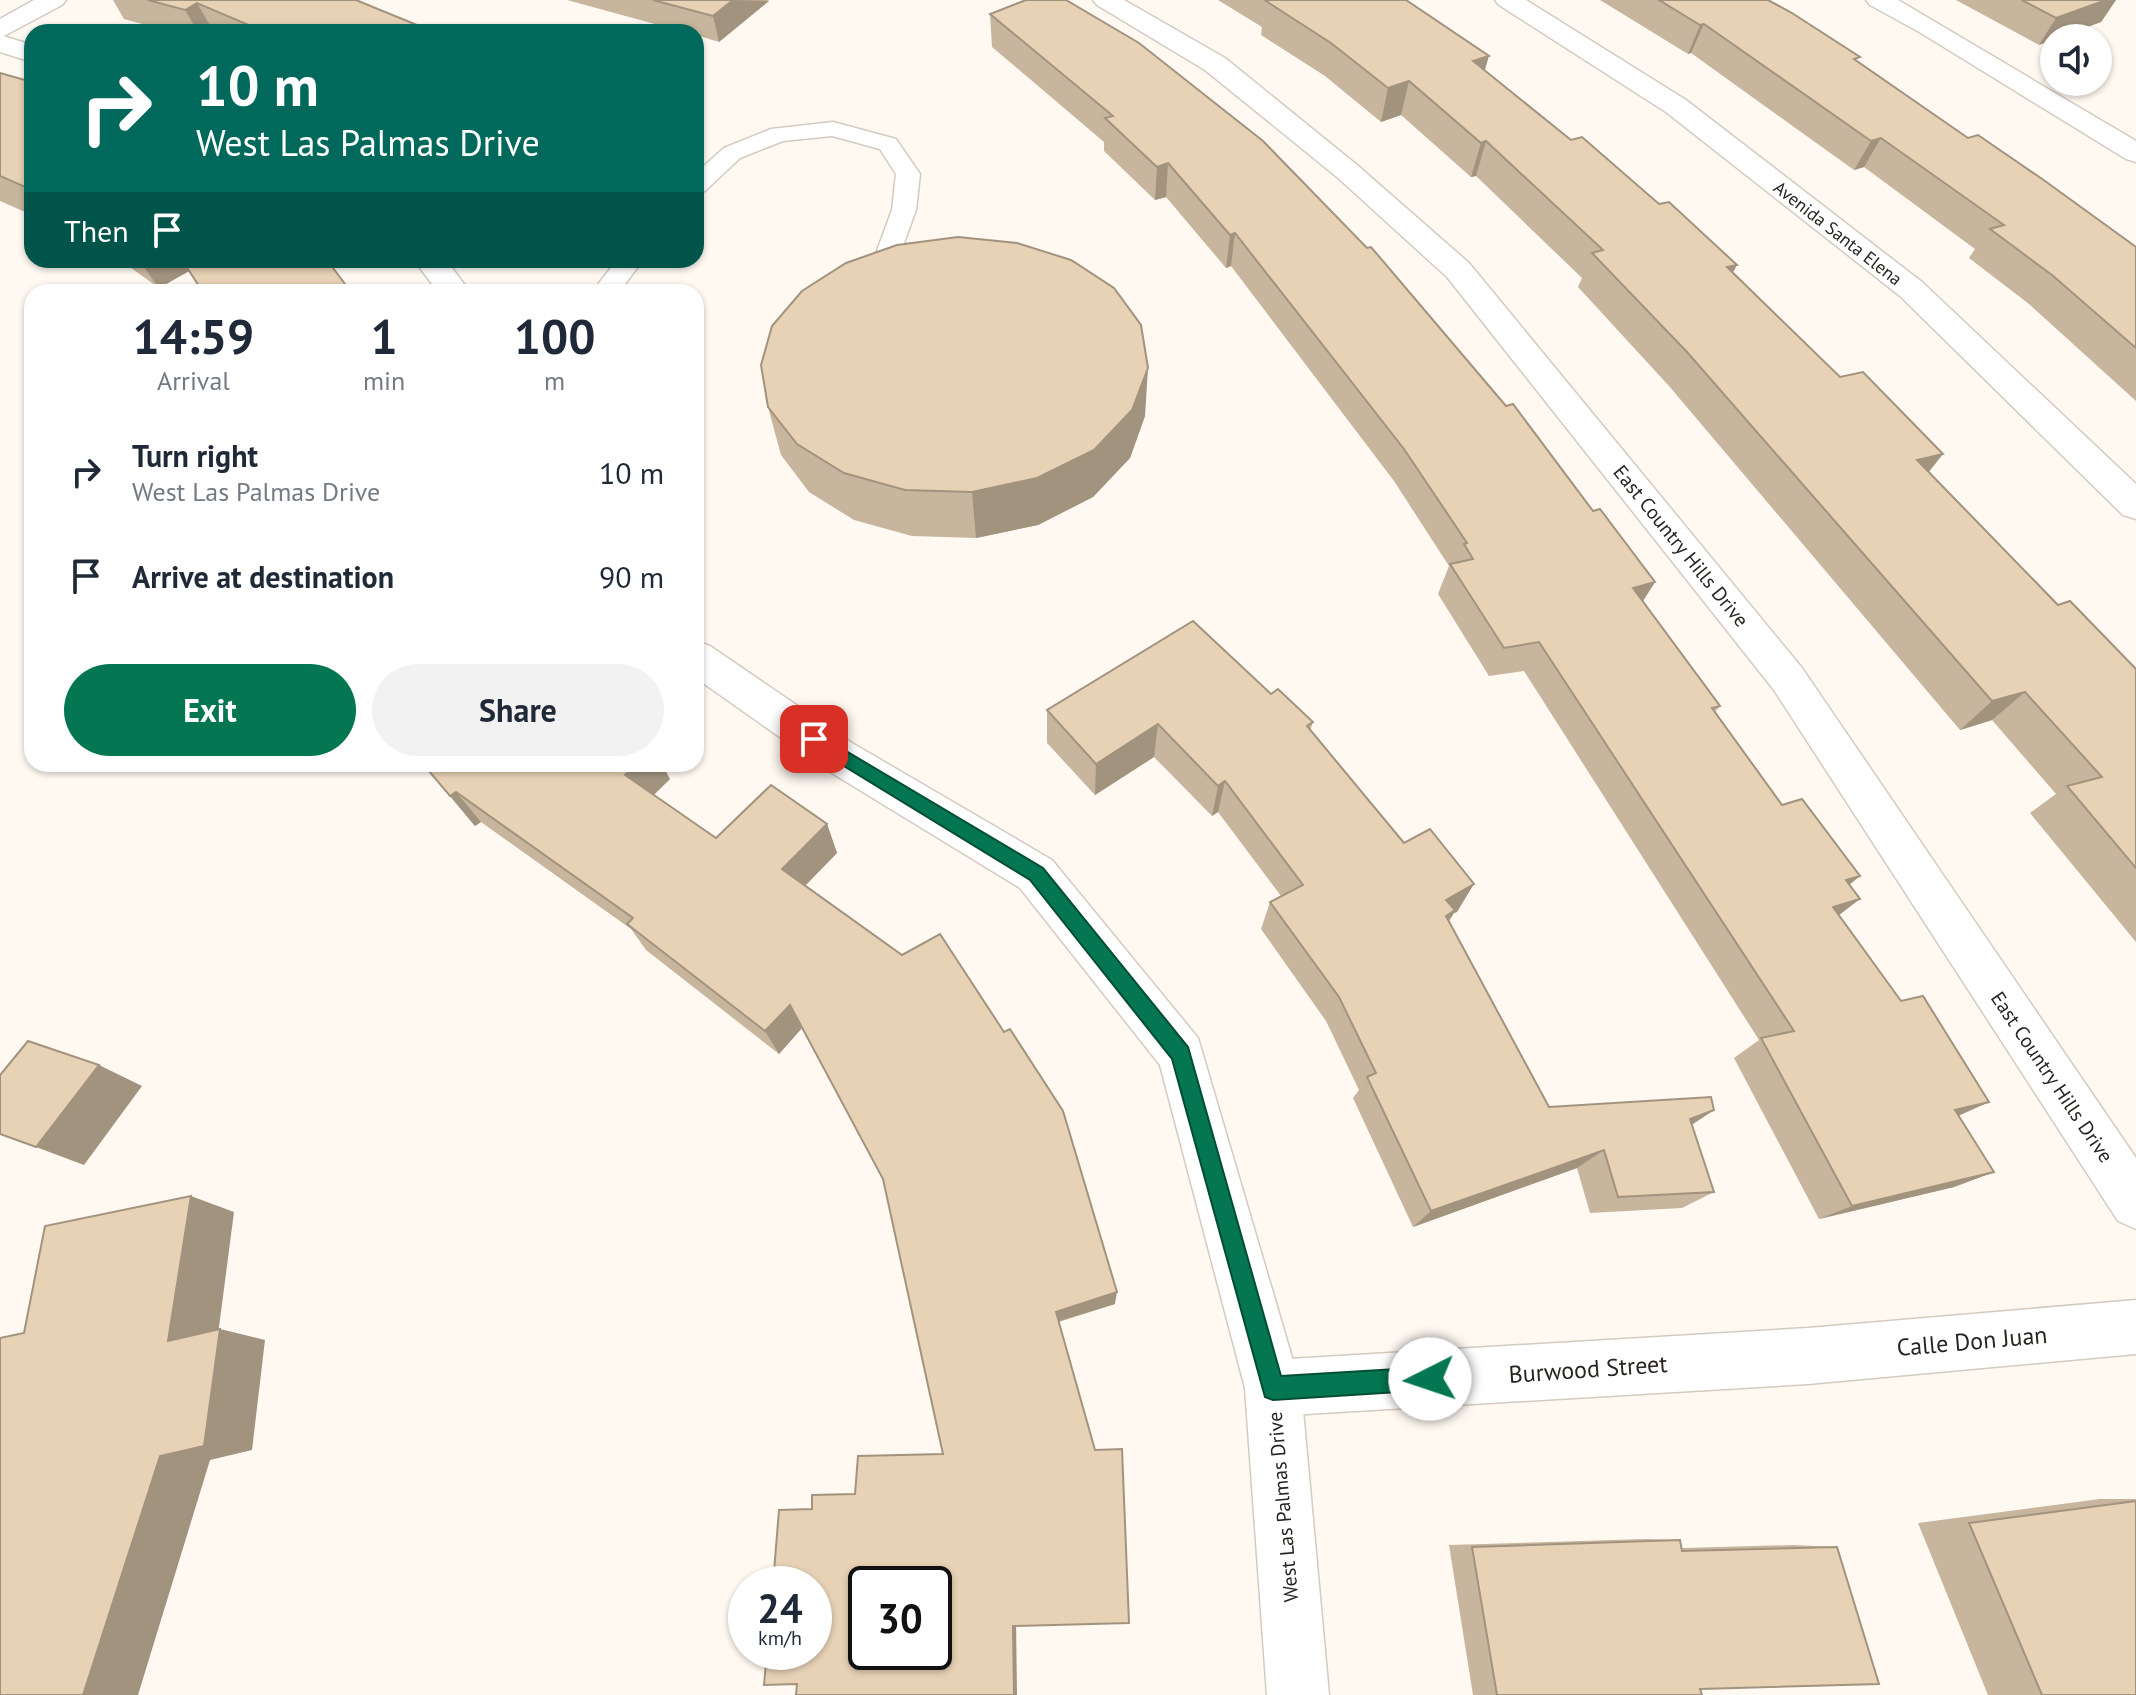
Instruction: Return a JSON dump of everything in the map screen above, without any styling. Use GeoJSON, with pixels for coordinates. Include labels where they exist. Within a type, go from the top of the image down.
{"type":"FeatureCollection","features":[{"type":"Feature","properties":{"kind":"street"},"geometry":{"type":"LineString","coordinates":[[0,30],[53,0]]}},
{"type":"Feature","properties":{"kind":"street","name":"East Country Hills Drive"},"geometry":{"type":"LineString","coordinates":[[1106,0],[1215,64],[1347,171],[1458,270],[1788,679],[2136,1203]]}},
{"type":"Feature","properties":{"kind":"street","name":"Avenida Santa Elena"},"geometry":{"type":"LineString","coordinates":[[1508,0],[1676,106],[1911,289],[2136,506]]}},
{"type":"Feature","properties":{"kind":"street"},"geometry":{"type":"LineString","coordinates":[[1879,0],[1930,27],[2136,153]]}},
{"type":"Feature","properties":{"kind":"street"},"geometry":{"type":"LineString","coordinates":[[0,43],[24,51]]}},
{"type":"Feature","properties":{"kind":"street","name":"West Las Palmas Drive"},"geometry":{"type":"LineString","coordinates":[[704,663],[837,755],[1036,874],[1181,1054],[1273,1388],[1298,1695]]}},
{"type":"Feature","properties":{"kind":"street","name":"Calle Don Juan"},"geometry":{"type":"LineString","coordinates":[[1808,1356],[2136,1327]]}},
{"type":"Feature","properties":{"kind":"street","name":"Burwood Street"},"geometry":{"type":"LineString","coordinates":[[1273,1388],[1808,1356]]}},
{"type":"Feature","properties":{"kind":"lane"},"geometry":{"type":"LineString","coordinates":[[704,179],[732,153],[779,134],[833,129],[888,144],[908,174],[904,210],[884,267]]}},
{"type":"Feature","properties":{"kind":"lane"},"geometry":{"type":"LineString","coordinates":[[611,284],[624,268]]}},
{"type":"Feature","properties":{"kind":"building"},"geometry":{"type":"Polygon","coordinates":[[[148,0],[356,0],[414,24],[246,24],[197,3],[185,10],[148,0]]]}},
{"type":"Feature","properties":{"kind":"building"},"geometry":{"type":"Polygon","coordinates":[[[653,0],[733,0],[713,16],[653,0]]]}},
{"type":"Feature","properties":{"kind":"building"},"geometry":{"type":"Polygon","coordinates":[[[1026,0],[1066,0],[1139,43],[1263,141],[1367,248],[1371,247],[1506,406],[1513,404],[1593,511],[1600,509],[1655,582],[1633,588],[1720,706],[1712,708],[1782,805],[1802,799],[1860,876],[1846,880],[1860,899],[1833,907],[1901,1001],[1923,996],[1989,1102],[1955,1110],[1994,1172],[1852,1206],[1761,1038],[1794,1031],[1539,642],[1504,648],[1450,564],[1473,559],[1464,544],[1467,543],[1404,449],[1235,233],[1230,235],[1168,163],[1157,167],[1105,118],[1113,116],[990,14],[1026,0]]]}},
{"type":"Feature","properties":{"kind":"building"},"geometry":{"type":"Polygon","coordinates":[[[1406,0],[1489,56],[1473,61],[1571,140],[1582,137],[1659,204],[1669,202],[1737,265],[1727,267],[1840,377],[1863,372],[1943,454],[1917,460],[2058,605],[2070,601],[2136,669],[2136,868],[2067,786],[2102,777],[2025,692],[1992,701],[1687,352],[1592,253],[1603,250],[1486,141],[1481,143],[1409,81],[1388,88],[1331,43],[1266,1],[1406,0]]]}},
{"type":"Feature","properties":{"kind":"building"},"geometry":{"type":"Polygon","coordinates":[[[1659,0],[1768,0],[1860,57],[1854,59],[1968,138],[1978,135],[2136,247],[2136,348],[2052,275],[1990,229],[2004,225],[1881,138],[1871,141],[1704,24],[1700,25],[1659,0]]]}},
{"type":"Feature","properties":{"kind":"building"},"geometry":{"type":"Polygon","coordinates":[[[2022,0],[2106,0],[2056,18],[2022,0]]]}},
{"type":"Feature","properties":{"kind":"building"},"geometry":{"type":"Polygon","coordinates":[[[0,73],[24,80],[24,186],[0,176],[0,73]]]}},
{"type":"Feature","properties":{"kind":"building"},"geometry":{"type":"Polygon","coordinates":[[[958,237],[1017,243],[1071,260],[1114,288],[1141,325],[1148,368],[1132,410],[1094,450],[1037,478],[972,492],[905,490],[844,473],[797,444],[768,407],[761,365],[772,326],[802,291],[846,263],[897,245],[958,237]]]}},
{"type":"Feature","properties":{"kind":"building"},"geometry":{"type":"Polygon","coordinates":[[[187,268],[333,268],[345,284],[198,284],[187,268]]]}},
{"type":"Feature","properties":{"kind":"building"},"geometry":{"type":"Polygon","coordinates":[[[1193,621],[1271,694],[1278,689],[1313,722],[1307,726],[1404,843],[1430,829],[1474,884],[1446,900],[1455,910],[1446,916],[1549,1107],[1711,1097],[1714,1110],[1690,1119],[1714,1192],[1618,1197],[1604,1150],[1431,1211],[1367,1077],[1376,1073],[1339,997],[1270,902],[1303,885],[1225,781],[1218,786],[1158,724],[1096,764],[1047,710],[1193,621]]]}},
{"type":"Feature","properties":{"kind":"building"},"geometry":{"type":"Polygon","coordinates":[[[430,772],[628,772],[625,775],[716,838],[771,785],[827,824],[782,869],[902,955],[940,934],[1004,1032],[1010,1029],[1063,1111],[1117,1292],[1056,1312],[1095,1450],[1122,1449],[1129,1623],[1013,1626],[1014,1695],[796,1695],[797,1684],[764,1685],[765,1670],[832,1670],[832,1566],[774,1566],[779,1510],[812,1509],[812,1495],[855,1494],[858,1456],[943,1454],[883,1179],[790,1005],[765,1031],[627,924],[633,918],[456,792],[450,796],[430,772]]]}},
{"type":"Feature","properties":{"kind":"building"},"geometry":{"type":"Polygon","coordinates":[[[28,1041],[99,1065],[36,1147],[0,1134],[0,1075],[28,1041]]]}},
{"type":"Feature","properties":{"kind":"building"},"geometry":{"type":"Polygon","coordinates":[[[191,1196],[168,1341],[220,1329],[204,1446],[160,1456],[83,1695],[0,1695],[0,1338],[24,1333],[45,1226],[191,1196]]]}},
{"type":"Feature","properties":{"kind":"building"},"geometry":{"type":"Polygon","coordinates":[[[2136,1501],[2136,1695],[2042,1695],[1969,1523],[2136,1501]]]}},
{"type":"Feature","properties":{"kind":"building"},"geometry":{"type":"Polygon","coordinates":[[[1680,1540],[1682,1551],[1837,1547],[1879,1684],[1700,1689],[1702,1695],[1497,1695],[1472,1547],[1680,1540]]]}},
{"type":"Feature","properties":{"kind":"route"},"geometry":{"type":"LineString","coordinates":[[814,739],[1036,874],[1181,1054],[1273,1388],[1430,1379]]}}]}
